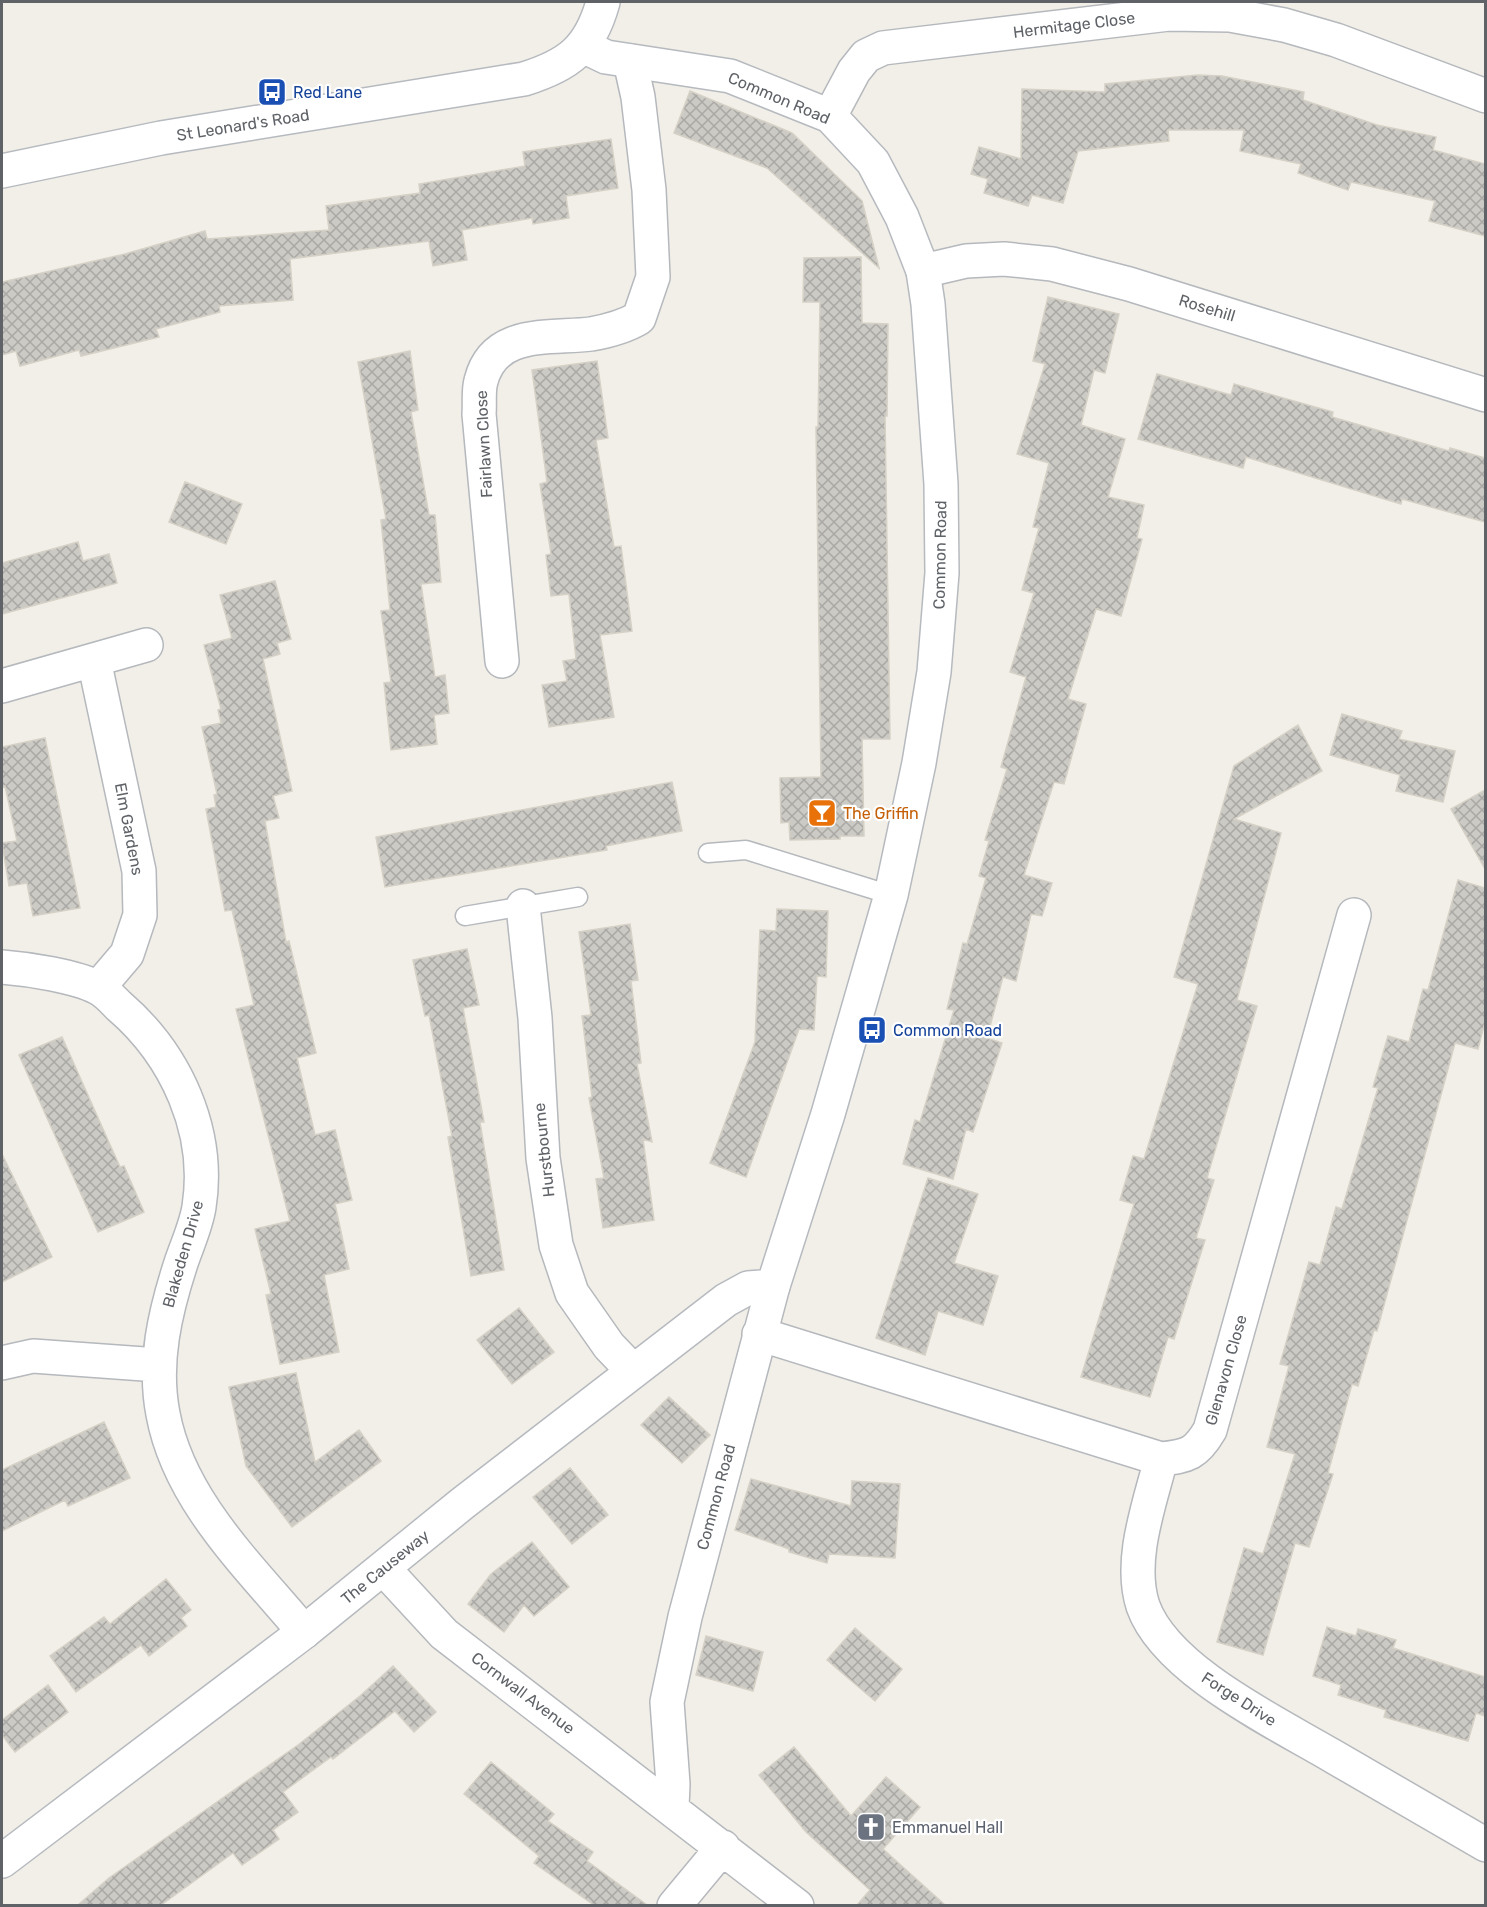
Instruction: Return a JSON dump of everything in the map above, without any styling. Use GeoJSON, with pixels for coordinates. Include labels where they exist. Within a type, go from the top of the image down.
{"type":"FeatureCollection","features":[{"type":"Feature","properties":{"kind":"street"},"geometry":{"type":"LineString","coordinates":[[583,46],[599,16],[603,2]]}},
{"type":"Feature","properties":{"kind":"street","name":"Hermitage Close"},"geometry":{"type":"LineString","coordinates":[[830,117],[854,70],[866,56],[883,48],[1169,14],[1230,15],[1284,25],[1336,40],[1485,96]]}},
{"type":"Feature","properties":{"kind":"street","name":"Common Road"},"geometry":{"type":"LineString","coordinates":[[583,46],[606,57],[730,76],[830,117],[873,162],[902,217],[923,271],[928,304],[941,484],[942,573],[934,672],[919,764],[891,896],[828,1114],[759,1334],[688,1606],[667,1702],[673,1784],[672,1807]]}},
{"type":"Feature","properties":{"kind":"street","name":"St Leonard's Road"},"geometry":{"type":"LineString","coordinates":[[2,171],[161,138],[524,79],[555,69],[583,46]]}},
{"type":"Feature","properties":{"kind":"street","name":"Fairlawn Close"},"geometry":{"type":"LineString","coordinates":[[502,661],[480,414],[481,382],[491,357],[508,344],[541,336],[590,334],[625,327],[639,318],[653,277],[649,190],[638,97],[630,61]]}},
{"type":"Feature","properties":{"kind":"street","name":"Rosehill"},"geometry":{"type":"LineString","coordinates":[[923,271],[966,261],[1004,259],[1052,264],[1129,284],[1485,395]]}},
{"type":"Feature","properties":{"kind":"street"},"geometry":{"type":"LineString","coordinates":[[2,686],[146,645]]}},
{"type":"Feature","properties":{"kind":"street","name":"Elm Gardens"},"geometry":{"type":"LineString","coordinates":[[94,660],[139,871],[140,915],[127,954],[98,988]]}},
{"type":"Feature","properties":{"kind":"street","name":"Hurstbourne"},"geometry":{"type":"LineString","coordinates":[[523,906],[535,1018],[543,1158],[556,1245],[572,1293],[609,1346],[633,1371]]}},
{"type":"Feature","properties":{"kind":"street","name":"Glenavon Close"},"geometry":{"type":"LineString","coordinates":[[759,1334],[1161,1459],[1181,1457],[1199,1449],[1210,1430],[1354,915]]}},
{"type":"Feature","properties":{"kind":"street","name":"Blakeden Drive"},"geometry":{"type":"LineString","coordinates":[[2,967],[36,970],[98,988],[138,1022],[169,1064],[194,1115],[202,1167],[199,1209],[169,1306],[158,1365],[163,1415],[179,1470],[210,1519],[304,1632]]}},
{"type":"Feature","properties":{"kind":"street","name":"The Causeway"},"geometry":{"type":"LineString","coordinates":[[2,1861],[304,1632],[726,1300],[748,1288],[773,1286]]}},
{"type":"Feature","properties":{"kind":"street"},"geometry":{"type":"LineString","coordinates":[[2,1363],[33,1356],[158,1365]]}},
{"type":"Feature","properties":{"kind":"street","name":"Forge Drive"},"geometry":{"type":"LineString","coordinates":[[1161,1459],[1143,1533],[1139,1568],[1143,1605],[1159,1635],[1191,1668],[1233,1697],[1485,1845]]}},
{"type":"Feature","properties":{"kind":"street","name":"Cornwall Avenue"},"geometry":{"type":"LineString","coordinates":[[384,1569],[444,1634],[672,1807]]}},
{"type":"Feature","properties":{"kind":"street"},"geometry":{"type":"LineString","coordinates":[[672,1807],[796,1905]]}},
{"type":"Feature","properties":{"kind":"street"},"geometry":{"type":"LineString","coordinates":[[674,1905],[723,1847]]}},
{"type":"Feature","properties":{"kind":"lane"},"geometry":{"type":"LineString","coordinates":[[708,852],[746,850],[891,896]]}},
{"type":"Feature","properties":{"kind":"lane"},"geometry":{"type":"LineString","coordinates":[[465,916],[578,897]]}},
{"type":"Feature","properties":{"kind":"building"},"geometry":{"type":"Polygon","coordinates":[[[1198,75],[1222,76],[1304,92],[1303,100],[1377,125],[1436,137],[1433,150],[1485,164],[1485,236],[1429,221],[1435,201],[1351,182],[1348,190],[1298,173],[1301,164],[1240,151],[1244,130],[1168,130],[1169,141],[1078,151],[1063,203],[1032,195],[1028,206],[984,193],[988,179],[971,174],[979,147],[1021,159],[1022,89],[1105,92],[1105,84],[1198,75]]]}},
{"type":"Feature","properties":{"kind":"building"},"geometry":{"type":"Polygon","coordinates":[[[690,91],[792,133],[862,201],[879,268],[767,168],[674,133],[690,91]]]}},
{"type":"Feature","properties":{"kind":"building"},"geometry":{"type":"Polygon","coordinates":[[[611,139],[618,188],[566,196],[569,218],[533,224],[532,218],[462,230],[467,260],[433,266],[429,241],[290,259],[293,300],[219,306],[220,312],[156,329],[159,337],[81,356],[79,350],[20,366],[16,351],[2,355],[2,282],[125,254],[205,231],[207,239],[329,230],[326,206],[420,193],[419,184],[525,166],[523,152],[611,139]]]}},
{"type":"Feature","properties":{"kind":"building"},"geometry":{"type":"Polygon","coordinates":[[[861,257],[862,323],[888,324],[887,416],[885,416],[890,739],[862,739],[864,836],[790,840],[789,822],[781,823],[780,778],[821,777],[816,427],[818,427],[820,302],[803,302],[804,258],[861,257]]]}},
{"type":"Feature","properties":{"kind":"building"},"geometry":{"type":"Polygon","coordinates":[[[1048,297],[1119,314],[1105,373],[1094,370],[1081,425],[1125,439],[1108,497],[1144,505],[1137,538],[1142,539],[1121,616],[1096,609],[1068,699],[1086,704],[1064,784],[1054,782],[1024,875],[1052,883],[1042,916],[1031,914],[1016,981],[1003,977],[987,1038],[1002,1043],[973,1132],[966,1129],[953,1179],[903,1164],[915,1120],[920,1122],[954,1010],[947,1009],[963,943],[967,944],[986,878],[979,876],[989,841],[985,840],[1007,769],[1001,767],[1026,677],[1010,672],[1034,593],[1022,590],[1039,528],[1033,527],[1049,463],[1017,454],[1045,364],[1033,361],[1048,297]]]}},
{"type":"Feature","properties":{"kind":"building"},"geometry":{"type":"Polygon","coordinates":[[[410,351],[418,410],[411,412],[429,515],[435,515],[441,582],[421,584],[435,677],[445,675],[449,713],[434,715],[437,744],[391,750],[384,683],[391,682],[381,611],[390,610],[381,520],[386,519],[358,362],[410,351]]]}},
{"type":"Feature","properties":{"kind":"building"},"geometry":{"type":"Polygon","coordinates":[[[597,361],[608,438],[596,440],[614,547],[621,546],[632,631],[600,635],[614,717],[549,727],[542,685],[567,681],[563,661],[576,659],[569,594],[551,596],[546,555],[551,554],[540,484],[547,482],[532,370],[597,361]]]}},
{"type":"Feature","properties":{"kind":"building"},"geometry":{"type":"Polygon","coordinates":[[[1157,374],[1231,395],[1234,384],[1333,412],[1332,417],[1449,451],[1450,448],[1485,458],[1485,522],[1402,499],[1401,504],[1246,457],[1243,468],[1138,439],[1157,374]]]}},
{"type":"Feature","properties":{"kind":"building"},"geometry":{"type":"Polygon","coordinates":[[[185,482],[242,504],[226,544],[169,522],[185,482]]]}},
{"type":"Feature","properties":{"kind":"building"},"geometry":{"type":"Polygon","coordinates":[[[78,542],[83,561],[109,554],[117,583],[2,614],[2,563],[78,542]]]}},
{"type":"Feature","properties":{"kind":"building"},"geometry":{"type":"Polygon","coordinates":[[[275,581],[291,639],[277,643],[280,654],[263,659],[292,791],[273,796],[279,818],[265,821],[286,942],[289,941],[316,1053],[297,1058],[315,1135],[335,1130],[352,1200],[335,1204],[349,1269],[324,1275],[339,1352],[280,1364],[266,1295],[271,1294],[255,1229],[290,1221],[236,1009],[254,1005],[232,910],[225,911],[206,809],[216,807],[214,795],[217,794],[202,727],[221,723],[218,710],[221,709],[204,645],[232,638],[220,595],[275,581]]]}},
{"type":"Feature","properties":{"kind":"building"},"geometry":{"type":"Polygon","coordinates":[[[1342,714],[1402,731],[1399,739],[1455,751],[1443,802],[1396,791],[1400,775],[1330,755],[1342,714]]]}},
{"type":"Feature","properties":{"kind":"building"},"geometry":{"type":"Polygon","coordinates":[[[1298,725],[1322,771],[1234,819],[1281,833],[1237,1000],[1257,1006],[1207,1178],[1214,1180],[1196,1238],[1205,1240],[1174,1339],[1168,1337],[1150,1397],[1081,1377],[1134,1204],[1120,1200],[1133,1156],[1144,1159],[1198,984],[1174,977],[1234,766],[1298,725]]]}},
{"type":"Feature","properties":{"kind":"building"},"geometry":{"type":"Polygon","coordinates":[[[45,738],[80,908],[33,916],[27,883],[9,886],[2,843],[17,841],[5,786],[2,787],[2,747],[45,738]]]}},
{"type":"Feature","properties":{"kind":"building"},"geometry":{"type":"Polygon","coordinates":[[[672,782],[682,831],[606,846],[607,850],[385,887],[376,837],[672,782]]]}},
{"type":"Feature","properties":{"kind":"building"},"geometry":{"type":"Polygon","coordinates":[[[1485,790],[1485,869],[1451,809],[1485,790]]]}},
{"type":"Feature","properties":{"kind":"building"},"geometry":{"type":"Polygon","coordinates":[[[1458,880],[1485,888],[1485,1022],[1478,1049],[1455,1043],[1377,1331],[1374,1330],[1358,1386],[1352,1384],[1328,1473],[1333,1474],[1309,1547],[1295,1543],[1263,1655],[1217,1642],[1244,1548],[1263,1554],[1295,1454],[1267,1447],[1289,1366],[1280,1364],[1309,1262],[1320,1265],[1336,1207],[1342,1209],[1378,1088],[1373,1087],[1388,1036],[1409,1042],[1423,989],[1428,990],[1458,880]]]}},
{"type":"Feature","properties":{"kind":"building"},"geometry":{"type":"Polygon","coordinates":[[[777,909],[828,911],[826,977],[817,976],[814,1030],[799,1029],[746,1177],[710,1163],[755,1042],[760,930],[776,931],[777,909]]]}},
{"type":"Feature","properties":{"kind":"building"},"geometry":{"type":"Polygon","coordinates":[[[630,924],[638,980],[631,981],[641,1063],[637,1064],[652,1142],[643,1139],[654,1220],[603,1228],[596,1179],[604,1178],[589,1098],[592,1097],[582,1016],[591,1015],[579,932],[630,924]]]}},
{"type":"Feature","properties":{"kind":"building"},"geometry":{"type":"Polygon","coordinates":[[[467,949],[479,1005],[463,1008],[484,1122],[480,1122],[504,1270],[471,1276],[448,1137],[452,1136],[429,1015],[425,1016],[413,960],[467,949]]]}},
{"type":"Feature","properties":{"kind":"building"},"geometry":{"type":"Polygon","coordinates":[[[62,1037],[120,1167],[124,1166],[144,1212],[98,1232],[19,1055],[62,1037]]]}},
{"type":"Feature","properties":{"kind":"building"},"geometry":{"type":"Polygon","coordinates":[[[2,1154],[52,1257],[2,1282],[2,1154]]]}},
{"type":"Feature","properties":{"kind":"building"},"geometry":{"type":"Polygon","coordinates":[[[928,1178],[978,1194],[954,1263],[998,1276],[983,1325],[938,1311],[925,1355],[876,1338],[928,1178]]]}},
{"type":"Feature","properties":{"kind":"building"},"geometry":{"type":"Polygon","coordinates":[[[519,1308],[554,1352],[512,1384],[477,1340],[519,1308]]]}},
{"type":"Feature","properties":{"kind":"building"},"geometry":{"type":"Polygon","coordinates":[[[296,1373],[315,1462],[359,1430],[381,1461],[292,1527],[246,1466],[229,1387],[296,1373]]]}},
{"type":"Feature","properties":{"kind":"building"},"geometry":{"type":"Polygon","coordinates":[[[669,1397],[710,1435],[682,1463],[641,1425],[669,1397]]]}},
{"type":"Feature","properties":{"kind":"building"},"geometry":{"type":"Polygon","coordinates":[[[104,1422],[130,1478],[68,1506],[65,1500],[2,1531],[2,1470],[104,1422]]]}},
{"type":"Feature","properties":{"kind":"building"},"geometry":{"type":"Polygon","coordinates":[[[570,1468],[608,1515],[572,1544],[533,1497],[570,1468]]]}},
{"type":"Feature","properties":{"kind":"building"},"geometry":{"type":"Polygon","coordinates":[[[751,1479],[851,1506],[852,1481],[900,1484],[895,1558],[829,1554],[827,1563],[789,1552],[789,1549],[735,1530],[751,1479]]]}},
{"type":"Feature","properties":{"kind":"building"},"geometry":{"type":"Polygon","coordinates":[[[532,1542],[569,1587],[534,1616],[524,1605],[504,1632],[468,1604],[491,1574],[532,1542]]]}},
{"type":"Feature","properties":{"kind":"building"},"geometry":{"type":"Polygon","coordinates":[[[166,1579],[191,1610],[181,1618],[187,1626],[149,1656],[141,1645],[76,1692],[50,1656],[104,1617],[110,1624],[166,1579]]]}},
{"type":"Feature","properties":{"kind":"building"},"geometry":{"type":"Polygon","coordinates":[[[1327,1627],[1356,1636],[1358,1629],[1396,1640],[1393,1648],[1485,1677],[1485,1716],[1476,1713],[1468,1741],[1384,1717],[1386,1710],[1338,1695],[1341,1685],[1313,1676],[1327,1627]]]}},
{"type":"Feature","properties":{"kind":"building"},"geometry":{"type":"Polygon","coordinates":[[[855,1628],[902,1669],[875,1701],[827,1660],[855,1628]]]}},
{"type":"Feature","properties":{"kind":"building"},"geometry":{"type":"Polygon","coordinates":[[[706,1636],[763,1652],[753,1691],[696,1675],[706,1636]]]}},
{"type":"Feature","properties":{"kind":"building"},"geometry":{"type":"Polygon","coordinates":[[[393,1666],[436,1712],[414,1732],[395,1711],[333,1759],[331,1757],[283,1792],[298,1812],[273,1830],[279,1839],[242,1865],[233,1853],[161,1905],[78,1905],[109,1878],[298,1745],[360,1696],[393,1666]]]}},
{"type":"Feature","properties":{"kind":"building"},"geometry":{"type":"Polygon","coordinates":[[[48,1685],[68,1712],[15,1752],[2,1735],[2,1720],[48,1685]]]}},
{"type":"Feature","properties":{"kind":"building"},"geometry":{"type":"Polygon","coordinates":[[[794,1747],[851,1816],[886,1777],[920,1807],[883,1849],[945,1905],[857,1905],[870,1890],[806,1832],[759,1775],[794,1747]]]}},
{"type":"Feature","properties":{"kind":"building"},"geometry":{"type":"Polygon","coordinates":[[[491,1762],[554,1814],[548,1821],[593,1852],[587,1861],[647,1905],[594,1905],[534,1863],[539,1856],[464,1794],[491,1762]]]}},
{"type":"Feature","properties":{"kind":"place","name":"Red Lane"},"geometry":{"type":"Point","coordinates":[272,92]}},
{"type":"Feature","properties":{"kind":"place","name":"The Griffin"},"geometry":{"type":"Point","coordinates":[822,813]}},
{"type":"Feature","properties":{"kind":"place","name":"Common Road"},"geometry":{"type":"Point","coordinates":[872,1030]}},
{"type":"Feature","properties":{"kind":"place","name":"Emmanuel Hall"},"geometry":{"type":"Point","coordinates":[871,1827]}}]}
